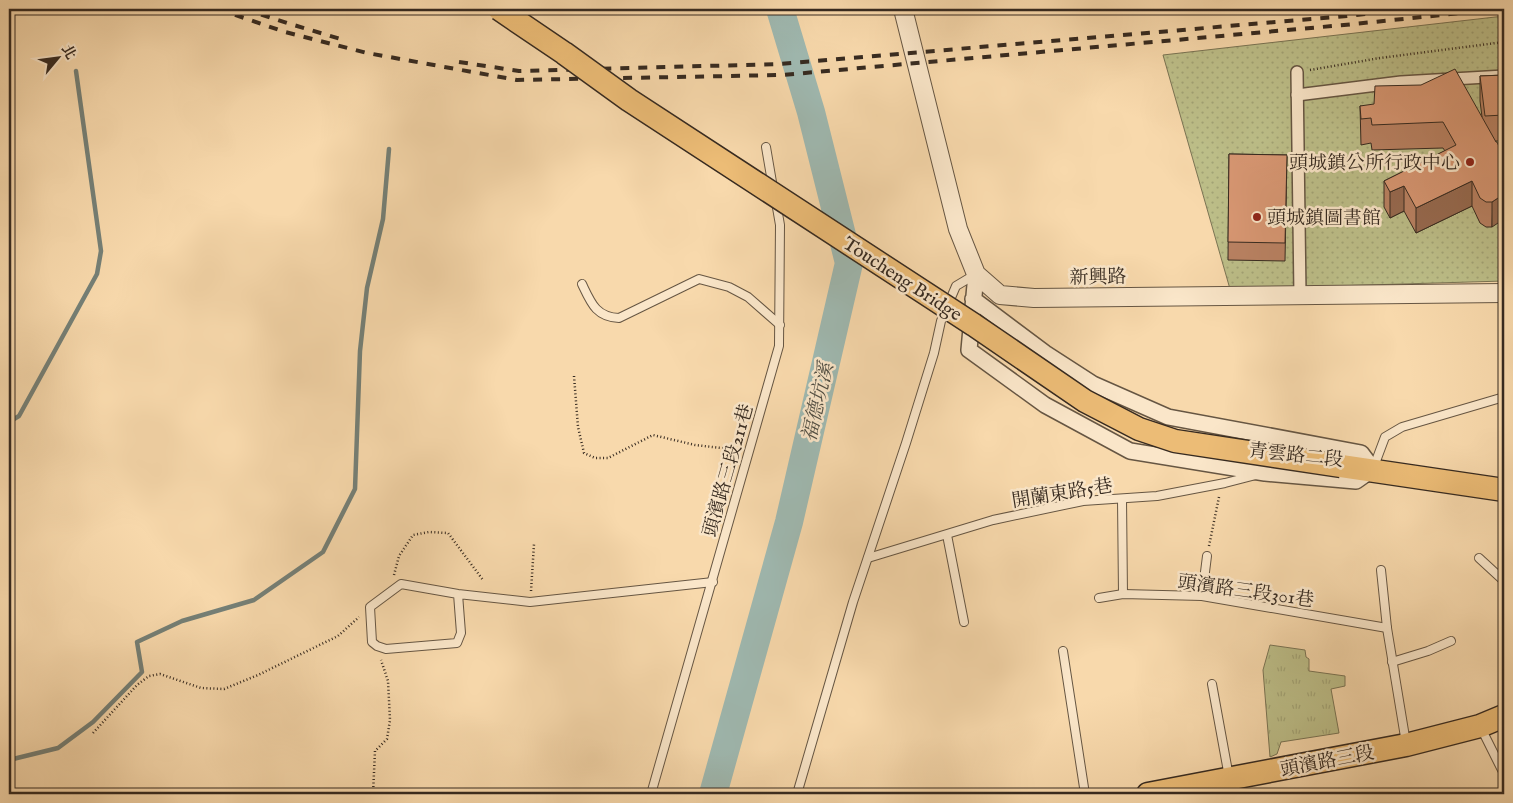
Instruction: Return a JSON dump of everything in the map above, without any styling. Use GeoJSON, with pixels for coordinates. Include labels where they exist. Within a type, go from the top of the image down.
{"type":"FeatureCollection","features":[{"type":"Feature","properties":{"kind":"main road","name":"Toucheng Bridge"},"geometry":{"type":"LineString","coordinates":[[499,9],[629,100],[974,325],[1085,401],[1139,429],[1175,440],[1504,490]]}},
{"type":"Feature","properties":{"kind":"main road","name":"頭濱路三段"},"geometry":{"type":"LineString","coordinates":[[1148,794],[1406,745],[1480,726],[1504,716]]}},
{"type":"Feature","properties":{"kind":"street","name":"新興路"},"geometry":{"type":"LineString","coordinates":[[903,9],[958,229],[976,274],[1000,295],[1034,298],[1504,294]]}},
{"type":"Feature","properties":{"kind":"street"},"geometry":{"type":"LineString","coordinates":[[1297,72],[1300,295]]}},
{"type":"Feature","properties":{"kind":"street"},"geometry":{"type":"LineString","coordinates":[[1297,95],[1400,82],[1504,76]]}},
{"type":"Feature","properties":{"kind":"street","name":"青雲路二段"},"geometry":{"type":"LineString","coordinates":[[973,299],[1046,353],[1093,384],[1168,417],[1361,453],[1372,470],[1356,481],[1266,473],[1130,451],[1045,405],[969,350],[973,299],[976,274]]}},
{"type":"Feature","properties":{"kind":"lane","name":"頭濱路三段211巷"},"geometry":{"type":"LineString","coordinates":[[651,794],[779,346],[780,225],[766,147]]}},
{"type":"Feature","properties":{"kind":"lane"},"geometry":{"type":"LineString","coordinates":[[797,794],[848,620],[934,353],[940,321],[956,286],[976,274]]}},
{"type":"Feature","properties":{"kind":"lane"},"geometry":{"type":"LineString","coordinates":[[582,284],[593,307],[609,318],[619,318],[699,279],[729,287],[748,297],[780,325]]}},
{"type":"Feature","properties":{"kind":"lane"},"geometry":{"type":"LineString","coordinates":[[1372,470],[1385,437],[1402,427],[1504,397]]}},
{"type":"Feature","properties":{"kind":"lane","name":"開蘭東路5巷"},"geometry":{"type":"LineString","coordinates":[[868,558],[1011,516],[1083,502],[1177,492],[1266,473]]}},
{"type":"Feature","properties":{"kind":"lane"},"geometry":{"type":"LineString","coordinates":[[1122,499],[1123,594]]}},
{"type":"Feature","properties":{"kind":"lane"},"geometry":{"type":"LineString","coordinates":[[947,535],[964,622]]}},
{"type":"Feature","properties":{"kind":"lane"},"geometry":{"type":"LineString","coordinates":[[1202,596],[1207,556]]}},
{"type":"Feature","properties":{"kind":"lane"},"geometry":{"type":"LineString","coordinates":[[1479,558],[1504,581]]}},
{"type":"Feature","properties":{"kind":"lane"},"geometry":{"type":"LineString","coordinates":[[1381,570],[1392,662],[1406,745]]}},
{"type":"Feature","properties":{"kind":"lane"},"geometry":{"type":"LineString","coordinates":[[458,594],[461,633],[457,642],[386,649],[372,642],[370,607],[401,584],[458,594],[530,602],[713,582]]}},
{"type":"Feature","properties":{"kind":"lane","name":"頭濱路三段301巷"},"geometry":{"type":"LineString","coordinates":[[1099,598],[1123,594],[1202,596],[1388,628]]}},
{"type":"Feature","properties":{"kind":"lane"},"geometry":{"type":"LineString","coordinates":[[1392,662],[1428,651],[1452,641]]}},
{"type":"Feature","properties":{"kind":"lane"},"geometry":{"type":"LineString","coordinates":[[1063,651],[1084,794]]}},
{"type":"Feature","properties":{"kind":"lane"},"geometry":{"type":"LineString","coordinates":[[1212,684],[1229,778]]}},
{"type":"Feature","properties":{"kind":"lane"},"geometry":{"type":"LineString","coordinates":[[1480,726],[1502,770]]}},
{"type":"Feature","properties":{"kind":"path"},"geometry":{"type":"LineString","coordinates":[[1297,72],[1380,58],[1504,42]]}},
{"type":"Feature","properties":{"kind":"path"},"geometry":{"type":"LineString","coordinates":[[574,376],[578,427],[584,453],[595,458],[608,458],[652,435],[695,445],[730,449],[747,455]]}},
{"type":"Feature","properties":{"kind":"path"},"geometry":{"type":"LineString","coordinates":[[1207,556],[1219,497],[1225,492]]}},
{"type":"Feature","properties":{"kind":"path"},"geometry":{"type":"LineString","coordinates":[[390,593],[399,556],[413,535],[430,532],[448,534],[483,580]]}},
{"type":"Feature","properties":{"kind":"path"},"geometry":{"type":"LineString","coordinates":[[530,602],[534,544]]}},
{"type":"Feature","properties":{"kind":"path"},"geometry":{"type":"LineString","coordinates":[[93,733],[137,685],[149,676],[160,674],[201,688],[224,689],[258,675],[338,636],[370,607]]}},
{"type":"Feature","properties":{"kind":"path"},"geometry":{"type":"LineString","coordinates":[[373,794],[375,751],[387,739],[390,720],[388,681],[377,646]]}},
{"type":"Feature","properties":{"kind":"green space"},"geometry":{"type":"Polygon","coordinates":[[[1504,16],[1504,281],[1230,289],[1163,55],[1504,16]]]}},
{"type":"Feature","properties":{"kind":"green space"},"geometry":{"type":"Polygon","coordinates":[[[1270,645],[1305,650],[1306,657],[1309,659],[1309,671],[1345,676],[1345,686],[1331,689],[1339,733],[1281,742],[1277,754],[1270,757],[1263,670],[1270,645]]]}},
{"type":"Feature","properties":{"kind":"building"},"geometry":{"type":"Polygon","coordinates":[[[1455,69],[1497,142],[1504,158],[1504,194],[1492,202],[1486,202],[1480,198],[1472,181],[1416,208],[1404,186],[1390,192],[1384,181],[1456,145],[1443,122],[1372,125],[1371,118],[1361,119],[1360,106],[1374,104],[1375,86],[1421,85],[1455,69]]]}},
{"type":"Feature","properties":{"kind":"building"},"geometry":{"type":"Polygon","coordinates":[[[1504,75],[1504,115],[1485,116],[1480,76],[1504,75]]]}},
{"type":"Feature","properties":{"kind":"building","name":"頭城鎮圖書館"},"geometry":{"type":"Polygon","coordinates":[[[1229,154],[1287,155],[1285,243],[1228,242],[1229,154]]]}},
{"type":"Feature","properties":{"kind":"waterway","name":"福德坑溪"},"geometry":{"type":"LineString","coordinates":[[713,794],[789,522],[849,263],[811,112],[780,9]]}},
{"type":"Feature","properties":{"kind":"waterway"},"geometry":{"type":"LineString","coordinates":[[9,422],[19,416],[97,274],[101,251],[76,71]]}},
{"type":"Feature","properties":{"kind":"waterway"},"geometry":{"type":"LineString","coordinates":[[9,760],[58,748],[93,722],[142,672],[137,642],[182,621],[254,600],[323,552],[355,489],[360,351],[367,288],[383,219],[389,149]]}},
{"type":"Feature","properties":{"kind":"railway"},"geometry":{"type":"LineString","coordinates":[[218,9],[285,32],[367,53],[517,80],[782,75],[1344,25],[1500,9]]}},
{"type":"Feature","properties":{"kind":"railway"},"geometry":{"type":"LineString","coordinates":[[244,9],[344,40]]}},
{"type":"Feature","properties":{"kind":"railway"},"geometry":{"type":"LineString","coordinates":[[459,62],[519,71],[780,64],[1347,16],[1408,9]]}},
{"type":"Feature","properties":{"kind":"place","name":"頭城鎮公所行政中心"},"geometry":{"type":"Point","coordinates":[1470,162]}},
{"type":"Feature","properties":{"kind":"place","name":"頭城鎮圖書館"},"geometry":{"type":"Point","coordinates":[1257,217]}}]}
